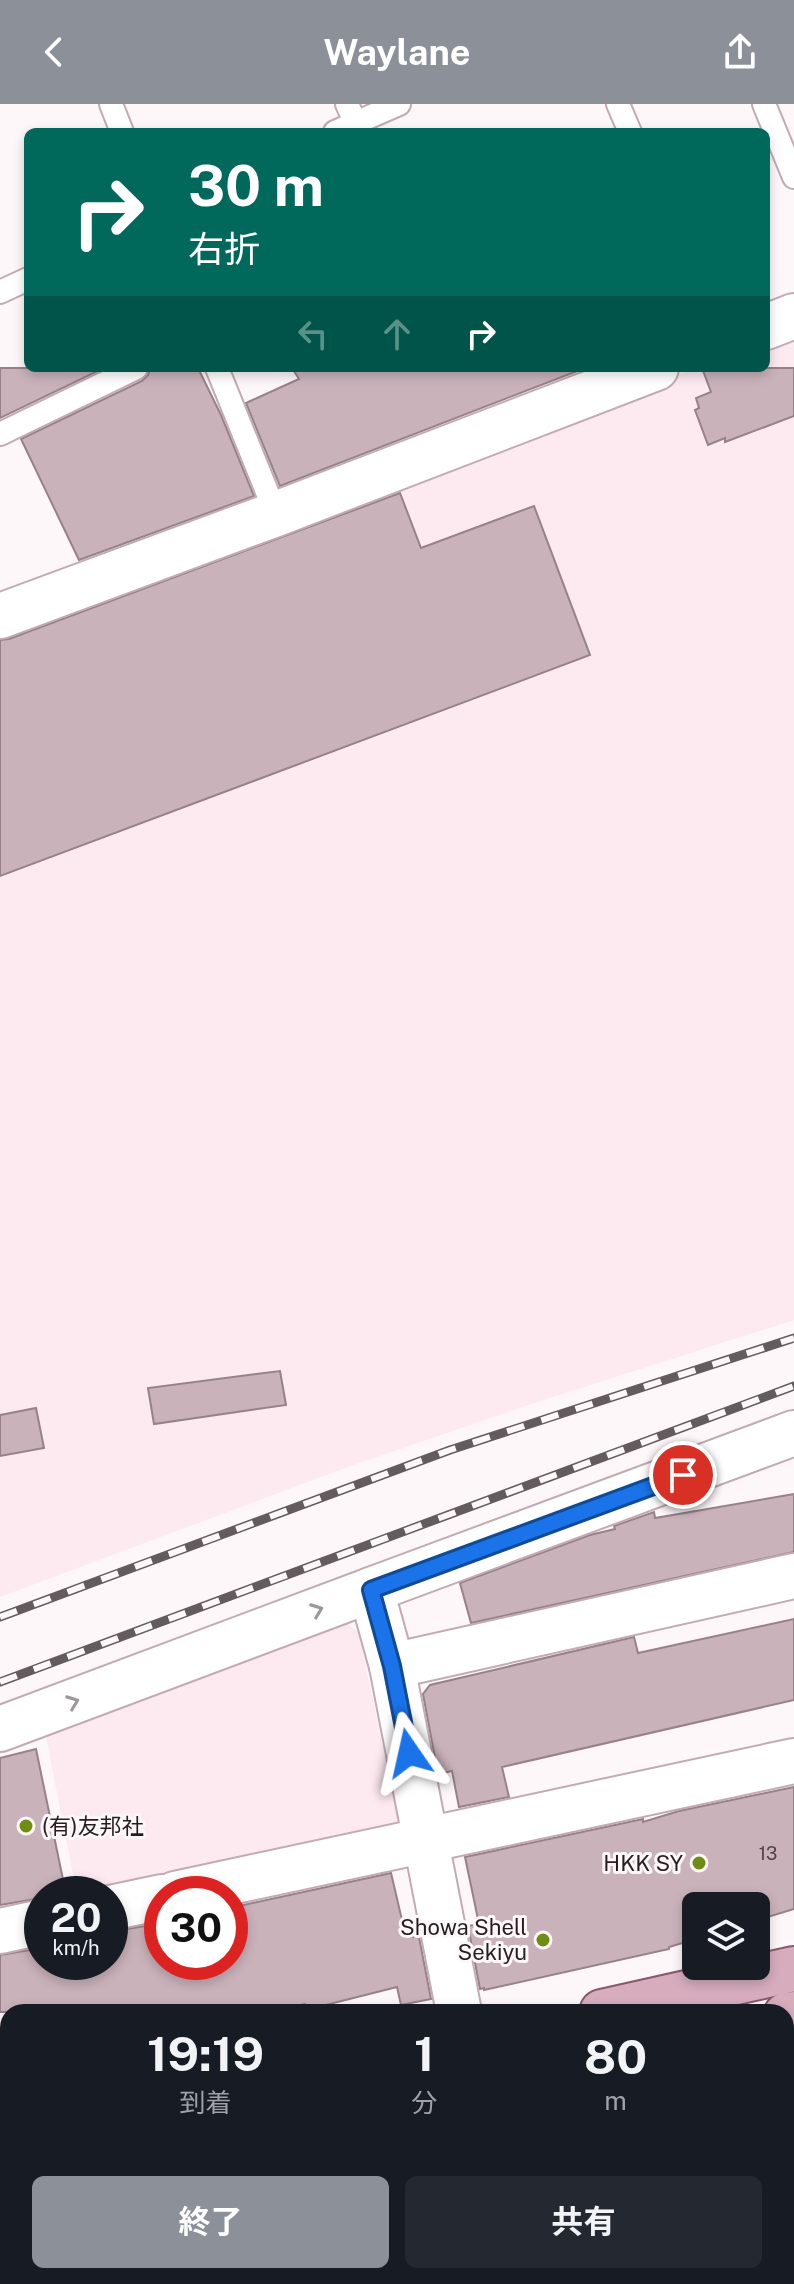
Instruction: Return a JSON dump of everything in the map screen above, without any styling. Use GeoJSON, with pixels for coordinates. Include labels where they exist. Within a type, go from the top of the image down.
{"type":"FeatureCollection","features":[{"type":"Feature","properties":{"kind":"main road"},"geometry":{"type":"LineString","coordinates":[[638,2004],[794,1969]]}},
{"type":"Feature","properties":{"kind":"street"},"geometry":{"type":"LineString","coordinates":[[770,325],[794,316]]}},
{"type":"Feature","properties":{"kind":"street"},"geometry":{"type":"LineString","coordinates":[[0,616],[646,372]]}},
{"type":"Feature","properties":{"kind":"street"},"geometry":{"type":"LineString","coordinates":[[0,1729],[794,1433]]}},
{"type":"Feature","properties":{"kind":"street"},"geometry":{"type":"LineString","coordinates":[[392,1666],[794,1576]]}},
{"type":"Feature","properties":{"kind":"street"},"geometry":{"type":"LineString","coordinates":[[371,1590],[392,1666],[457,2004]]}},
{"type":"Feature","properties":{"kind":"street"},"geometry":{"type":"LineString","coordinates":[[248,1878],[794,1761]]}},
{"type":"Feature","properties":{"kind":"street"},"geometry":{"type":"LineString","coordinates":[[0,1931],[24,1926]]}},
{"type":"Feature","properties":{"kind":"lane"},"geometry":{"type":"LineString","coordinates":[[111,104],[120,128]]}},
{"type":"Feature","properties":{"kind":"lane"},"geometry":{"type":"LineString","coordinates":[[346,119],[399,104]]}},
{"type":"Feature","properties":{"kind":"lane"},"geometry":{"type":"LineString","coordinates":[[618,104],[628,128]]}},
{"type":"Feature","properties":{"kind":"lane"},"geometry":{"type":"LineString","coordinates":[[764,104],[794,177]]}},
{"type":"Feature","properties":{"kind":"lane"},"geometry":{"type":"LineString","coordinates":[[0,292],[24,281]]}},
{"type":"Feature","properties":{"kind":"lane"},"geometry":{"type":"LineString","coordinates":[[0,434],[128,372]]}},
{"type":"Feature","properties":{"kind":"lane"},"geometry":{"type":"LineString","coordinates":[[219,372],[276,514]]}},
{"type":"Feature","properties":{"kind":"shaded area"},"geometry":{"type":"Polygon","coordinates":[[[794,330],[794,1320],[531,1404],[342,1469],[0,1597],[0,637],[686,372],[770,372],[770,339],[794,330]]]}},
{"type":"Feature","properties":{"kind":"shaded area"},"geometry":{"type":"Polygon","coordinates":[[[345,1622],[358,1632],[401,1829],[176,1876],[144,1876],[144,1883],[128,1886],[128,1876],[73,1876],[45,1732],[345,1622]]]}},
{"type":"Feature","properties":{"kind":"building"},"geometry":{"type":"Polygon","coordinates":[[[0,368],[24,368],[24,372],[96,372],[0,418],[0,368]]]}},
{"type":"Feature","properties":{"kind":"building"},"geometry":{"type":"Polygon","coordinates":[[[770,368],[794,368],[794,416],[725,442],[725,438],[708,445],[695,410],[699,408],[696,398],[711,392],[704,372],[770,372],[770,368]]]}},
{"type":"Feature","properties":{"kind":"building"},"geometry":{"type":"Polygon","coordinates":[[[149,372],[200,372],[254,496],[79,560],[21,439],[142,381],[149,372]]]}},
{"type":"Feature","properties":{"kind":"building"},"geometry":{"type":"Polygon","coordinates":[[[295,372],[575,372],[280,486],[246,403],[299,379],[295,372]]]}},
{"type":"Feature","properties":{"kind":"building"},"geometry":{"type":"Polygon","coordinates":[[[400,493],[421,548],[534,506],[590,655],[0,876],[0,640],[400,493]]]}},
{"type":"Feature","properties":{"kind":"building"},"geometry":{"type":"Polygon","coordinates":[[[280,1371],[286,1405],[154,1424],[148,1388],[280,1371]]]}},
{"type":"Feature","properties":{"kind":"building"},"geometry":{"type":"Polygon","coordinates":[[[36,1408],[44,1448],[0,1456],[0,1415],[36,1408]]]}},
{"type":"Feature","properties":{"kind":"building"},"geometry":{"type":"Polygon","coordinates":[[[794,1494],[794,1552],[471,1623],[460,1583],[590,1535],[615,1529],[614,1526],[654,1512],[655,1518],[794,1494]]]}},
{"type":"Feature","properties":{"kind":"building"},"geometry":{"type":"Polygon","coordinates":[[[794,1619],[794,1700],[502,1767],[509,1797],[459,1807],[452,1771],[438,1774],[423,1694],[430,1685],[634,1637],[638,1653],[794,1619]]]}},
{"type":"Feature","properties":{"kind":"building","name":"(有)友邦社"},"geometry":{"type":"Polygon","coordinates":[[[36,1749],[62,1876],[24,1876],[24,1901],[0,1905],[0,1758],[36,1749]]]}},
{"type":"Feature","properties":{"kind":"building"},"geometry":{"type":"Polygon","coordinates":[[[794,1787],[794,1909],[770,1916],[770,1892],[682,1892],[682,1943],[669,1949],[480,1989],[468,1926],[479,1924],[465,1857],[643,1819],[643,1822],[679,1811],[794,1787]]]}},
{"type":"Feature","properties":{"kind":"building"},"geometry":{"type":"Polygon","coordinates":[[[391,1873],[406,1937],[419,1937],[431,1999],[401,2004],[397,1987],[330,2004],[0,2004],[0,1955],[24,1951],[24,1980],[128,1980],[128,1929],[144,1926],[144,1980],[248,1980],[248,1904],[391,1873]]]}},
{"type":"Feature","properties":{"kind":"railway"},"geometry":{"type":"LineString","coordinates":[[0,1617],[450,1450],[794,1338]]}},
{"type":"Feature","properties":{"kind":"railway"},"geometry":{"type":"LineString","coordinates":[[0,1682],[794,1386]]}},
{"type":"Feature","properties":{"kind":"place","name":"(有)友邦社"},"geometry":{"type":"Point","coordinates":[26,1826]}},
{"type":"Feature","properties":{"kind":"place","name":"HKK SY"},"geometry":{"type":"Point","coordinates":[699,1863]}},
{"type":"Feature","properties":{"kind":"place","name":"Showa Shell Sekiyu"},"geometry":{"type":"Point","coordinates":[543,1940]}},
{"type":"Feature","properties":{"kind":"route"},"geometry":{"type":"LineString","coordinates":[[409,1753],[392,1666],[371,1590],[683,1475]]}}]}
